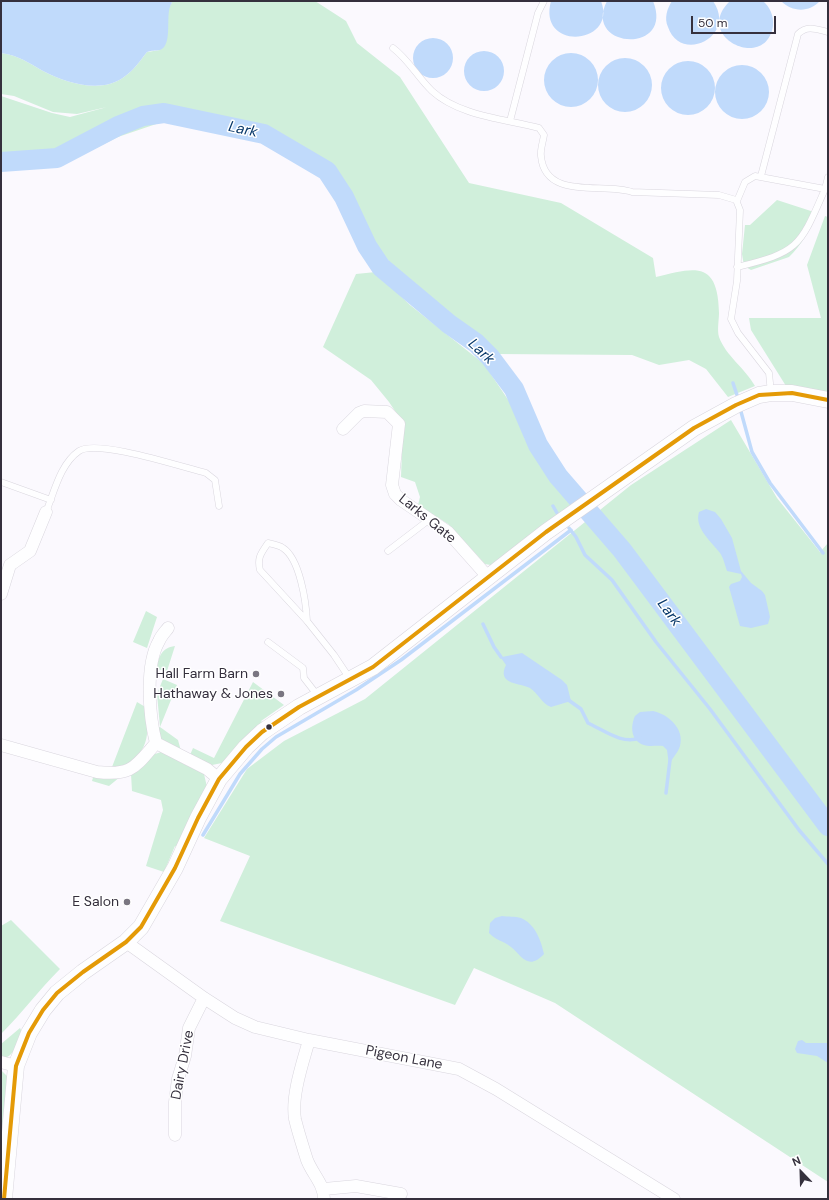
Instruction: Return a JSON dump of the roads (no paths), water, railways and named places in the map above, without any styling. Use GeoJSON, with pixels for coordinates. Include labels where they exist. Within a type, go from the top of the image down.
{"type":"FeatureCollection","features":[{"type":"Feature","properties":{"kind":"main road"},"geometry":{"type":"LineString","coordinates":[[4,1199],[9,1064],[43,1010],[57,993],[88,968],[126,942],[141,927],[154,906],[219,780],[246,747],[262,732],[299,707],[351,680],[395,651],[488,576],[583,505],[694,428],[742,402],[770,393],[792,393],[828,400]]}},
{"type":"Feature","properties":{"kind":"street","name":"Larks Gate"},"geometry":{"type":"LineString","coordinates":[[343,429],[351,420],[364,410],[387,412],[393,417],[399,424],[392,485],[395,494],[401,500],[448,532],[488,576]]}},
{"type":"Feature","properties":{"kind":"street"},"geometry":{"type":"LineString","coordinates":[[1,594],[10,565],[30,551],[46,512]]}},
{"type":"Feature","properties":{"kind":"street"},"geometry":{"type":"LineString","coordinates":[[168,628],[158,641],[153,660],[150,686],[153,731],[156,743],[207,769],[219,780]]}},
{"type":"Feature","properties":{"kind":"street"},"geometry":{"type":"LineString","coordinates":[[1,745],[98,772],[113,774],[126,772],[135,767],[156,743]]}},
{"type":"Feature","properties":{"kind":"street","name":"Pigeon Lane"},"geometry":{"type":"LineString","coordinates":[[126,942],[204,998],[235,1018],[255,1027],[309,1040],[459,1069],[496,1089],[674,1199]]}},
{"type":"Feature","properties":{"kind":"street","name":"Dairy Drive"},"geometry":{"type":"LineString","coordinates":[[175,1134],[175,1102],[178,1079],[185,1056],[189,1028],[204,998]]}},
{"type":"Feature","properties":{"kind":"street"},"geometry":{"type":"LineString","coordinates":[[309,1040],[300,1074],[295,1118],[307,1160],[324,1194],[356,1186],[401,1194]]}},
{"type":"Feature","properties":{"kind":"lane"},"geometry":{"type":"LineString","coordinates":[[510,121],[538,13],[544,1]]}},
{"type":"Feature","properties":{"kind":"lane"},"geometry":{"type":"LineString","coordinates":[[761,176],[798,34],[803,30],[810,28],[828,32]]}},
{"type":"Feature","properties":{"kind":"lane"},"geometry":{"type":"LineString","coordinates":[[392,48],[407,60],[432,91],[446,102],[459,109],[539,128],[544,135],[541,154],[542,164],[547,173],[562,185],[582,189],[596,187],[620,188],[632,192],[719,195],[737,201]]}},
{"type":"Feature","properties":{"kind":"lane"},"geometry":{"type":"LineString","coordinates":[[770,393],[769,373],[738,333],[731,319],[737,267],[740,210],[737,201],[745,182],[749,178],[761,176],[825,189]]}},
{"type":"Feature","properties":{"kind":"lane"},"geometry":{"type":"LineString","coordinates":[[737,267],[770,258],[786,252],[796,245],[806,232],[825,189],[828,177]]}},
{"type":"Feature","properties":{"kind":"lane"},"geometry":{"type":"LineString","coordinates":[[46,512],[66,464],[79,451],[93,447],[114,449],[206,473],[215,480],[219,506]]}},
{"type":"Feature","properties":{"kind":"lane"},"geometry":{"type":"LineString","coordinates":[[1,482],[51,500]]}},
{"type":"Feature","properties":{"kind":"lane"},"geometry":{"type":"LineString","coordinates":[[388,551],[430,520]]}},
{"type":"Feature","properties":{"kind":"lane"},"geometry":{"type":"LineString","coordinates":[[307,621],[305,596],[292,556],[284,548],[268,543],[257,561],[260,570],[307,621],[334,655],[351,680]]}},
{"type":"Feature","properties":{"kind":"lane"},"geometry":{"type":"LineString","coordinates":[[268,642],[303,668],[304,678],[318,696]]}},
{"type":"Feature","properties":{"kind":"water"},"geometry":{"type":"Polygon","coordinates":[[[1,1],[171,1],[172,3],[169,13],[167,42],[164,47],[160,50],[147,52],[137,65],[124,77],[105,85],[94,86],[73,83],[43,71],[28,62],[8,54],[1,53],[1,1]]]}},
{"type":"Feature","properties":{"kind":"water"},"geometry":{"type":"Polygon","coordinates":[[[551,1],[601,1],[603,16],[598,27],[589,34],[577,37],[565,35],[555,29],[550,17],[551,1]]]}},
{"type":"Feature","properties":{"kind":"water"},"geometry":{"type":"Polygon","coordinates":[[[607,1],[653,1],[656,18],[652,31],[642,37],[629,39],[616,36],[607,29],[603,17],[607,1]]]}},
{"type":"Feature","properties":{"kind":"water"},"geometry":{"type":"Polygon","coordinates":[[[672,1],[713,1],[719,14],[718,25],[713,35],[694,45],[684,44],[674,38],[666,20],[667,10],[672,1]]]}},
{"type":"Feature","properties":{"kind":"water"},"geometry":{"type":"Polygon","coordinates":[[[730,1],[763,1],[765,3],[770,9],[773,19],[773,26],[768,40],[758,47],[746,48],[735,44],[725,37],[720,27],[721,14],[730,1]]]}},
{"type":"Feature","properties":{"kind":"water"},"geometry":{"type":"Polygon","coordinates":[[[781,1],[820,1],[811,8],[800,10],[785,5],[781,1]]]}},
{"type":"Feature","properties":{"kind":"water"},"geometry":{"type":"Polygon","coordinates":[[[433,38],[444,41],[450,47],[453,58],[450,69],[444,75],[433,78],[422,75],[416,69],[413,58],[416,47],[422,41],[433,38]]]}},
{"type":"Feature","properties":{"kind":"water"},"geometry":{"type":"Polygon","coordinates":[[[484,51],[495,54],[501,60],[504,71],[501,82],[495,88],[484,91],[473,88],[467,82],[464,71],[467,60],[473,54],[484,51]]]}},
{"type":"Feature","properties":{"kind":"water"},"geometry":{"type":"Polygon","coordinates":[[[571,53],[581,55],[590,61],[596,70],[598,80],[596,90],[590,99],[581,105],[571,107],[561,105],[552,99],[546,90],[544,80],[546,70],[552,61],[561,55],[571,53]]]}},
{"type":"Feature","properties":{"kind":"water"},"geometry":{"type":"Polygon","coordinates":[[[625,58],[635,60],[644,66],[650,75],[652,85],[650,95],[644,104],[635,110],[625,112],[615,110],[606,104],[600,95],[598,85],[600,75],[606,66],[615,60],[625,58]]]}},
{"type":"Feature","properties":{"kind":"water"},"geometry":{"type":"Polygon","coordinates":[[[688,61],[698,63],[707,69],[713,78],[715,88],[713,98],[707,107],[698,113],[688,115],[678,113],[669,107],[663,98],[661,88],[663,78],[669,69],[678,63],[688,61]]]}},
{"type":"Feature","properties":{"kind":"water"},"geometry":{"type":"Polygon","coordinates":[[[742,65],[752,67],[761,73],[767,82],[769,92],[767,102],[761,111],[752,117],[742,119],[732,117],[723,111],[717,102],[715,92],[717,82],[723,73],[732,67],[742,65]]]}},
{"type":"Feature","properties":{"kind":"water"},"geometry":{"type":"Polygon","coordinates":[[[706,509],[715,512],[721,519],[732,538],[741,571],[751,583],[765,595],[770,617],[768,624],[751,628],[740,626],[729,587],[731,584],[740,581],[742,577],[741,574],[727,571],[721,555],[701,529],[698,518],[699,512],[706,509]]]}},
{"type":"Feature","properties":{"kind":"water"},"geometry":{"type":"Polygon","coordinates":[[[522,653],[562,680],[567,685],[571,701],[551,707],[548,706],[530,688],[507,680],[504,676],[506,665],[499,655],[502,657],[522,653]]]}},
{"type":"Feature","properties":{"kind":"water"},"geometry":{"type":"Polygon","coordinates":[[[653,711],[664,715],[674,723],[680,734],[680,746],[669,765],[667,750],[663,746],[644,745],[634,737],[632,725],[635,716],[640,712],[653,711]]]}},
{"type":"Feature","properties":{"kind":"water"},"geometry":{"type":"Polygon","coordinates":[[[502,916],[521,918],[530,924],[537,933],[544,954],[538,959],[529,962],[522,958],[508,945],[491,935],[489,933],[490,923],[495,918],[502,916]]]}},
{"type":"Feature","properties":{"kind":"water"},"geometry":{"type":"Polygon","coordinates":[[[802,1040],[806,1043],[828,1043],[828,1063],[817,1056],[797,1053],[795,1049],[798,1041],[802,1040]]]}},
{"type":"Feature","properties":{"kind":"waterway","name":"Lark"},"geometry":{"type":"LineString","coordinates":[[1,162],[57,158],[118,126],[143,116],[164,113],[264,134],[327,171],[344,197],[367,246],[381,267],[449,324],[476,343],[490,357],[514,389],[538,445],[558,476],[622,550],[828,826]]}},
{"type":"Feature","properties":{"kind":"waterway"},"geometry":{"type":"LineString","coordinates":[[733,383],[738,398]]}},
{"type":"Feature","properties":{"kind":"waterway"},"geometry":{"type":"LineString","coordinates":[[740,408],[752,452],[770,483],[823,553]]}},
{"type":"Feature","properties":{"kind":"waterway"},"geometry":{"type":"LineString","coordinates":[[553,506],[557,513]]}},
{"type":"Feature","properties":{"kind":"waterway"},"geometry":{"type":"LineString","coordinates":[[569,528],[576,537],[585,555],[612,580],[656,642],[710,709],[799,830],[828,864]]}},
{"type":"Feature","properties":{"kind":"waterway"},"geometry":{"type":"LineString","coordinates":[[203,835],[240,774],[262,749],[276,737],[356,690],[401,660],[571,530]]}},
{"type":"Feature","properties":{"kind":"waterway"},"geometry":{"type":"LineString","coordinates":[[483,624],[494,647],[501,657]]}},
{"type":"Feature","properties":{"kind":"waterway"},"geometry":{"type":"LineString","coordinates":[[567,699],[581,709],[588,723],[622,739],[628,740],[640,738]]}},
{"type":"Feature","properties":{"kind":"waterway"},"geometry":{"type":"LineString","coordinates":[[666,793],[670,760]]}},
{"type":"Feature","properties":{"kind":"place","name":"Hall Farm Barn"},"geometry":{"type":"Point","coordinates":[256,674]}},
{"type":"Feature","properties":{"kind":"place","name":"Hathaway & Jones"},"geometry":{"type":"Point","coordinates":[281,694]}},
{"type":"Feature","properties":{"kind":"place","name":"E Salon"},"geometry":{"type":"Point","coordinates":[127,902]}}]}
